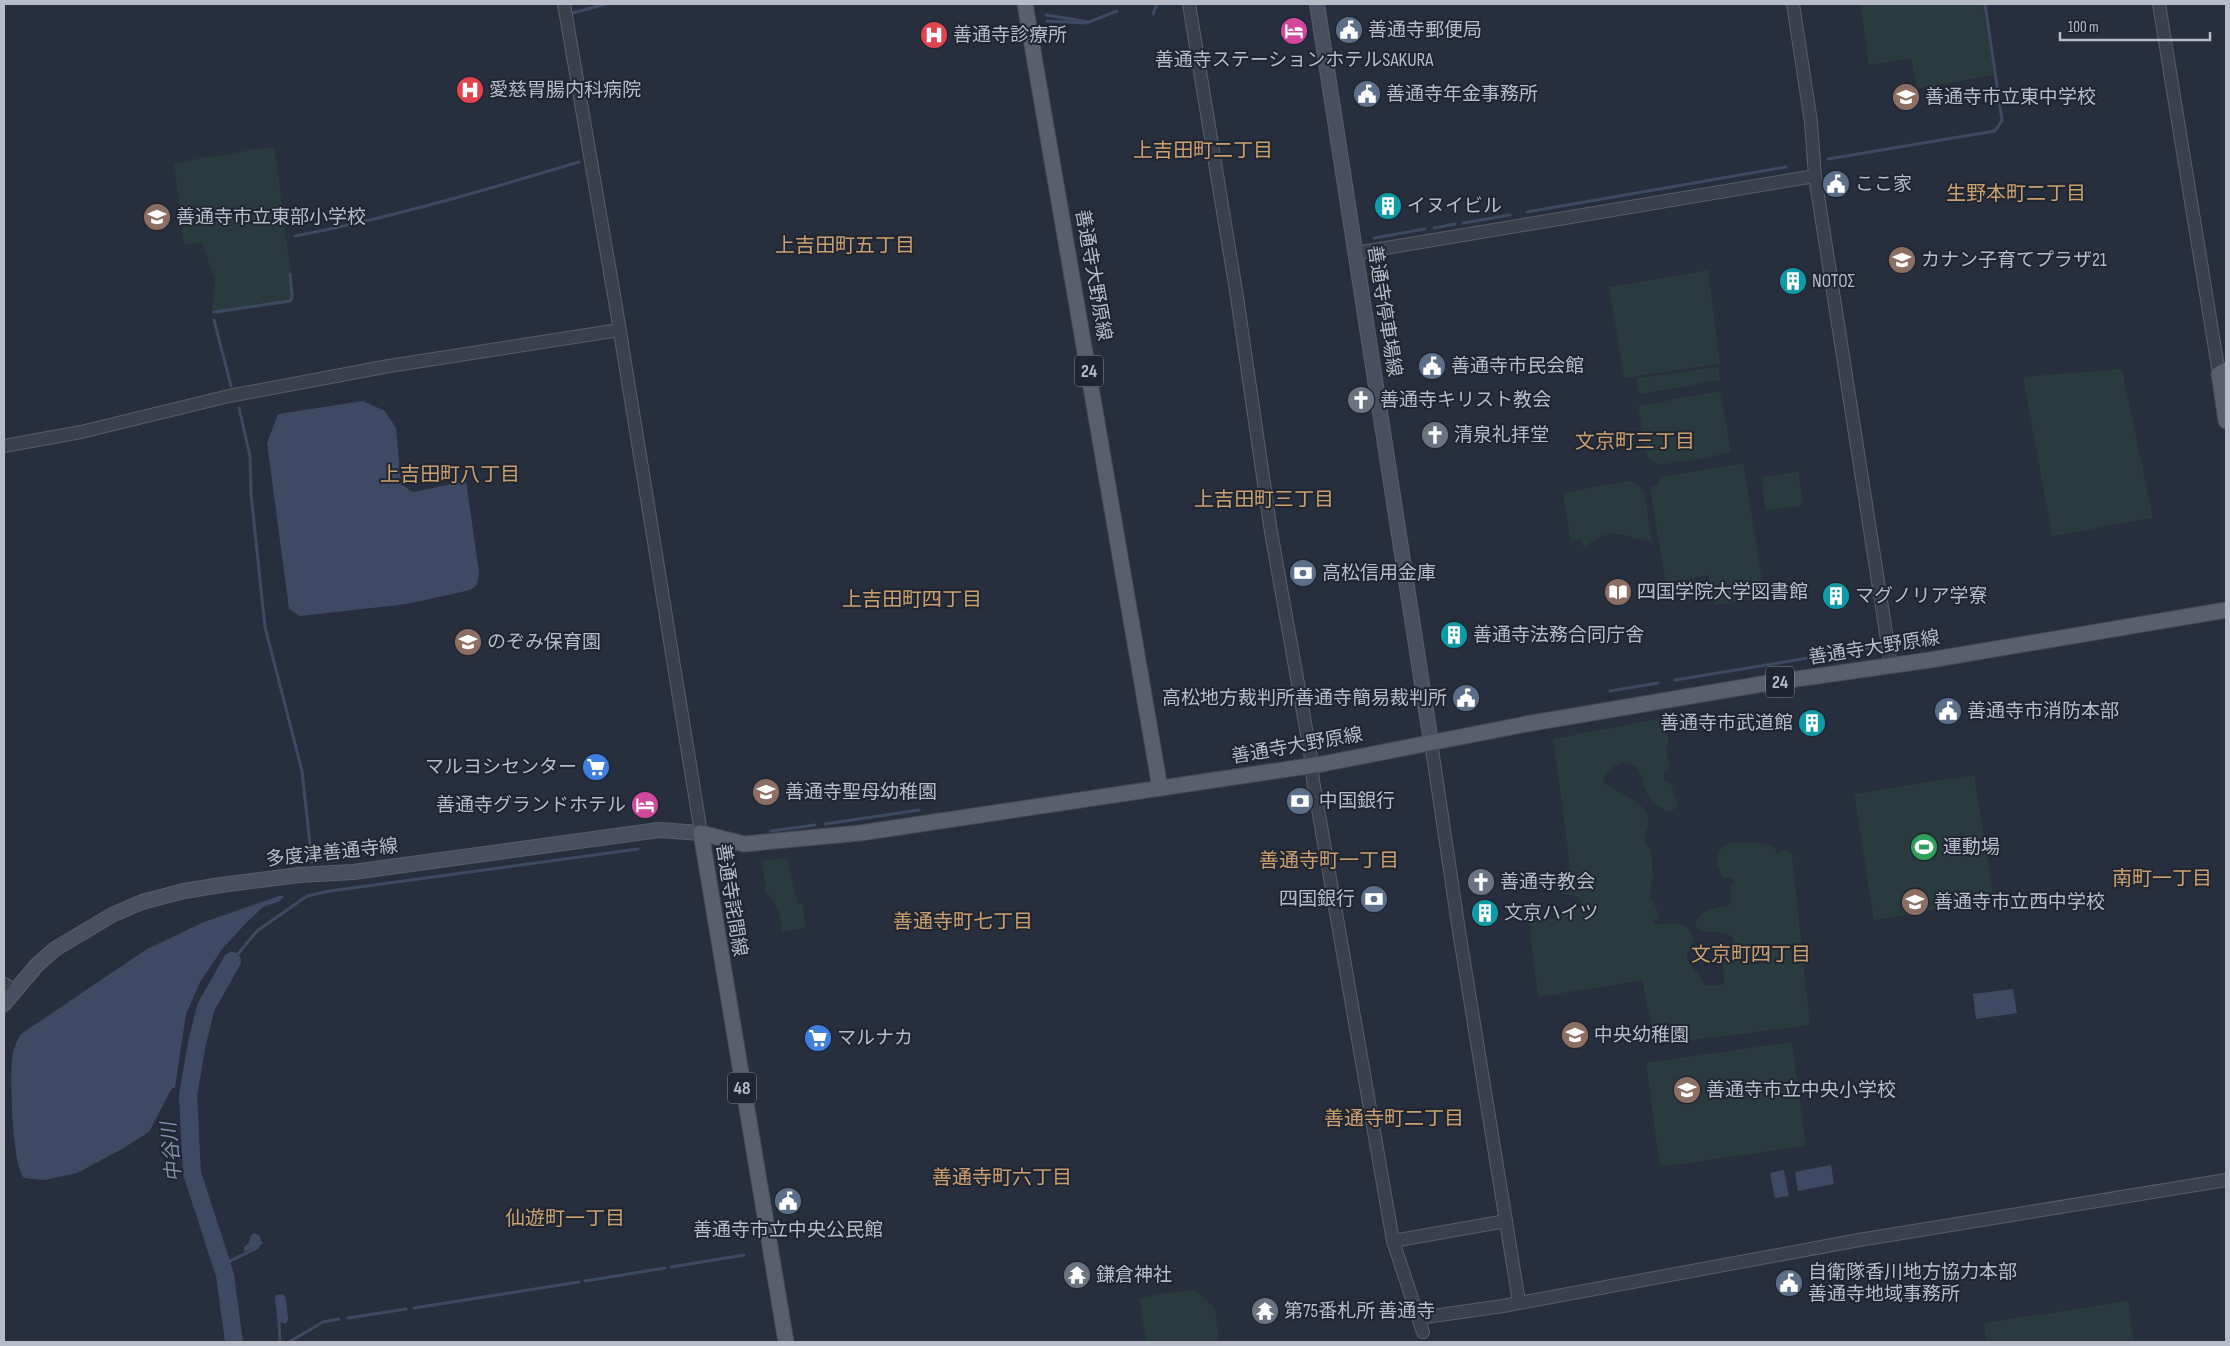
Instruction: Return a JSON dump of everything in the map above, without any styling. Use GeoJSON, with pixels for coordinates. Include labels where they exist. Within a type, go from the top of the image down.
{"type":"FeatureCollection","features":[{"type":"Feature","properties":{"kind":"main road","name":"善通寺大野原線"},"geometry":{"type":"LineString","coordinates":[[1025,4],[1160,788],[1311,765],[1526,724],[1768,683],[1891,665],[2226,610]]}},
{"type":"Feature","properties":{"kind":"main road","name":"善通寺停車場線"},"geometry":{"type":"LineString","coordinates":[[1317,4],[1431,742]]}},
{"type":"Feature","properties":{"kind":"main road"},"geometry":{"type":"LineString","coordinates":[[2223,372],[2226,421]]}},
{"type":"Feature","properties":{"kind":"main road","name":"善通寺詫間線"},"geometry":{"type":"LineString","coordinates":[[786,1342],[701,833],[744,844],[820,837],[1160,788]]}},
{"type":"Feature","properties":{"kind":"main road","name":"多度津善通寺線"},"geometry":{"type":"LineString","coordinates":[[4,1004],[10,988],[55,949],[112,915],[142,902],[184,891],[299,875],[353,872],[659,830],[701,833]]}},
{"type":"Feature","properties":{"kind":"street"},"geometry":{"type":"LineString","coordinates":[[564,4],[701,833]]}},
{"type":"Feature","properties":{"kind":"street"},"geometry":{"type":"LineString","coordinates":[[1190,4],[1237,298],[1271,532],[1393,1241],[1423,1332]]}},
{"type":"Feature","properties":{"kind":"street"},"geometry":{"type":"LineString","coordinates":[[1793,4],[1811,122],[1816,176],[1891,665]]}},
{"type":"Feature","properties":{"kind":"street"},"geometry":{"type":"LineString","coordinates":[[2159,4],[2223,372]]}},
{"type":"Feature","properties":{"kind":"street"},"geometry":{"type":"LineString","coordinates":[[1356,253],[1816,176]]}},
{"type":"Feature","properties":{"kind":"street"},"geometry":{"type":"LineString","coordinates":[[4,446],[81,432],[215,398],[389,366],[619,330]]}},
{"type":"Feature","properties":{"kind":"street"},"geometry":{"type":"LineString","coordinates":[[1431,742],[1458,931],[1520,1302]]}},
{"type":"Feature","properties":{"kind":"street"},"geometry":{"type":"LineString","coordinates":[[1419,1318],[1796,1253],[1858,1240],[2226,1180]]}},
{"type":"Feature","properties":{"kind":"street"},"geometry":{"type":"LineString","coordinates":[[1393,1241],[1506,1221]]}},
{"type":"Feature","properties":{"kind":"shaded area"},"geometry":{"type":"Polygon","coordinates":[[[1860,4],[1983,4],[1994,75],[1917,89],[1911,58],[1869,65],[1860,4]]]}},
{"type":"Feature","properties":{"kind":"shaded area"},"geometry":{"type":"Polygon","coordinates":[[[270,147],[274,148],[275,152],[294,298],[291,302],[217,314],[212,312],[215,280],[202,242],[184,245],[174,163],[270,147]]]}},
{"type":"Feature","properties":{"kind":"shaded area"},"geometry":{"type":"Polygon","coordinates":[[[1708,270],[1720,364],[1624,378],[1609,287],[1708,270]]]}},
{"type":"Feature","properties":{"kind":"shaded area"},"geometry":{"type":"Polygon","coordinates":[[[1718,367],[1720,380],[1639,394],[1636,378],[1718,367]]]}},
{"type":"Feature","properties":{"kind":"shaded area"},"geometry":{"type":"Polygon","coordinates":[[[2122,369],[2153,518],[2052,536],[2023,377],[2122,369]]]}},
{"type":"Feature","properties":{"kind":"shaded area"},"geometry":{"type":"Polygon","coordinates":[[[1720,391],[1731,453],[1659,465],[1647,458],[1638,406],[1720,391]]]}},
{"type":"Feature","properties":{"kind":"shaded area"},"geometry":{"type":"Polygon","coordinates":[[[1743,463],[1765,597],[1714,605],[1709,575],[1666,583],[1650,488],[1658,485],[1660,477],[1743,463]]]}},
{"type":"Feature","properties":{"kind":"shaded area"},"geometry":{"type":"Polygon","coordinates":[[[1798,471],[1803,505],[1766,511],[1761,477],[1798,471]]]}},
{"type":"Feature","properties":{"kind":"shaded area"},"geometry":{"type":"Polygon","coordinates":[[[1632,480],[1633,483],[1644,490],[1652,543],[1644,539],[1612,534],[1594,540],[1584,549],[1580,538],[1571,543],[1563,493],[1632,480]]]}},
{"type":"Feature","properties":{"kind":"shaded area"},"geometry":{"type":"Polygon","coordinates":[[[1663,718],[1669,742],[1666,749],[1670,767],[1664,774],[1665,781],[1671,784],[1678,804],[1676,808],[1669,812],[1649,798],[1637,766],[1623,762],[1610,769],[1603,780],[1605,784],[1643,807],[1648,817],[1647,830],[1644,837],[1646,845],[1651,848],[1653,874],[1650,896],[1659,918],[1653,920],[1654,924],[1680,924],[1688,929],[1694,943],[1686,955],[1687,960],[1705,986],[1724,984],[1723,961],[1734,959],[1734,938],[1725,933],[1700,931],[1695,925],[1705,912],[1730,905],[1730,891],[1734,879],[1722,877],[1716,862],[1720,852],[1726,845],[1737,842],[1751,842],[1770,846],[1775,848],[1777,854],[1786,849],[1792,855],[1810,1025],[1655,1045],[1642,980],[1538,997],[1529,923],[1551,919],[1559,920],[1566,908],[1578,909],[1582,903],[1577,896],[1562,894],[1561,878],[1570,864],[1553,739],[1663,718]]]}},
{"type":"Feature","properties":{"kind":"shaded area","name":"運動場"},"geometry":{"type":"Polygon","coordinates":[[[1974,775],[1994,900],[1874,920],[1854,794],[1974,775]]]}},
{"type":"Feature","properties":{"kind":"shaded area"},"geometry":{"type":"Polygon","coordinates":[[[787,857],[798,904],[803,903],[805,925],[804,928],[782,931],[779,913],[770,895],[766,894],[762,861],[787,857]]]}},
{"type":"Feature","properties":{"kind":"shaded area"},"geometry":{"type":"Polygon","coordinates":[[[1792,1042],[1806,1146],[1660,1167],[1646,1063],[1792,1042]]]}},
{"type":"Feature","properties":{"kind":"shaded area"},"geometry":{"type":"Polygon","coordinates":[[[1194,1289],[1215,1308],[1219,1342],[1146,1342],[1139,1298],[1194,1289]]]}},
{"type":"Feature","properties":{"kind":"shaded area"},"geometry":{"type":"Polygon","coordinates":[[[2128,1301],[2134,1342],[1987,1342],[1984,1323],[2128,1301]]]}},
{"type":"Feature","properties":{"kind":"water"},"geometry":{"type":"Polygon","coordinates":[[[363,401],[385,411],[396,428],[401,484],[413,492],[466,481],[479,572],[477,585],[470,590],[407,604],[300,616],[289,609],[267,443],[278,414],[363,401]]]}},
{"type":"Feature","properties":{"kind":"water"},"geometry":{"type":"Polygon","coordinates":[[[279,896],[284,896],[280,901],[263,907],[223,948],[200,982],[186,1014],[175,1088],[172,1088],[149,1132],[77,1173],[45,1180],[24,1178],[17,1156],[12,1118],[13,1052],[21,1034],[147,949],[204,922],[279,896]]]}},
{"type":"Feature","properties":{"kind":"water"},"geometry":{"type":"Polygon","coordinates":[[[2013,989],[2017,1013],[1976,1019],[1973,994],[2013,989]]]}},
{"type":"Feature","properties":{"kind":"water"},"geometry":{"type":"Polygon","coordinates":[[[1831,1165],[1834,1184],[1798,1191],[1795,1172],[1831,1165]]]}},
{"type":"Feature","properties":{"kind":"water"},"geometry":{"type":"Polygon","coordinates":[[[1784,1170],[1789,1196],[1775,1198],[1770,1173],[1784,1170]]]}},
{"type":"Feature","properties":{"kind":"water"},"geometry":{"type":"Polygon","coordinates":[[[255,1233],[259,1235],[263,1244],[244,1252],[244,1247],[249,1243],[251,1235],[255,1233]]]}},
{"type":"Feature","properties":{"kind":"water"},"geometry":{"type":"Polygon","coordinates":[[[283,1294],[286,1299],[288,1320],[286,1324],[281,1322],[278,1325],[275,1298],[276,1295],[283,1294]]]}},
{"type":"Feature","properties":{"kind":"waterway"},"geometry":{"type":"LineString","coordinates":[[569,14],[606,4]]}},
{"type":"Feature","properties":{"kind":"waterway"},"geometry":{"type":"LineString","coordinates":[[1153,14],[1157,4]]}},
{"type":"Feature","properties":{"kind":"waterway"},"geometry":{"type":"LineString","coordinates":[[1828,159],[1995,131],[2002,120],[1985,4]]}},
{"type":"Feature","properties":{"kind":"waterway"},"geometry":{"type":"LineString","coordinates":[[1046,15],[1089,22],[1117,11]]}},
{"type":"Feature","properties":{"kind":"waterway"},"geometry":{"type":"LineString","coordinates":[[1047,21],[1086,23]]}},
{"type":"Feature","properties":{"kind":"waterway"},"geometry":{"type":"LineString","coordinates":[[295,236],[402,212],[579,162]]}},
{"type":"Feature","properties":{"kind":"waterway"},"geometry":{"type":"LineString","coordinates":[[1527,212],[1786,167]]}},
{"type":"Feature","properties":{"kind":"waterway"},"geometry":{"type":"LineString","coordinates":[[1463,223],[1510,215]]}},
{"type":"Feature","properties":{"kind":"waterway"},"geometry":{"type":"LineString","coordinates":[[1434,228],[1455,224]]}},
{"type":"Feature","properties":{"kind":"waterway"},"geometry":{"type":"LineString","coordinates":[[1374,238],[1425,229]]}},
{"type":"Feature","properties":{"kind":"waterway"},"geometry":{"type":"LineString","coordinates":[[214,312],[290,301],[292,297],[290,274]]}},
{"type":"Feature","properties":{"kind":"waterway"},"geometry":{"type":"LineString","coordinates":[[214,320],[231,386]]}},
{"type":"Feature","properties":{"kind":"waterway"},"geometry":{"type":"LineString","coordinates":[[239,408],[250,456],[251,494],[265,627],[302,771],[312,862]]}},
{"type":"Feature","properties":{"kind":"waterway"},"geometry":{"type":"LineString","coordinates":[[1675,680],[1881,646]]}},
{"type":"Feature","properties":{"kind":"waterway"},"geometry":{"type":"LineString","coordinates":[[1610,691],[1658,683]]}},
{"type":"Feature","properties":{"kind":"waterway"},"geometry":{"type":"LineString","coordinates":[[825,824],[919,810]]}},
{"type":"Feature","properties":{"kind":"waterway"},"geometry":{"type":"LineString","coordinates":[[771,831],[815,825]]}},
{"type":"Feature","properties":{"kind":"waterway"},"geometry":{"type":"LineString","coordinates":[[232,961],[257,931],[307,896],[330,891],[638,849]]}},
{"type":"Feature","properties":{"kind":"waterway","name":"中谷川"},"geometry":{"type":"LineString","coordinates":[[232,961],[206,1007],[197,1043],[188,1096],[192,1173],[225,1275],[234,1342]]}},
{"type":"Feature","properties":{"kind":"waterway"},"geometry":{"type":"LineString","coordinates":[[222,1265],[258,1246]]}},
{"type":"Feature","properties":{"kind":"waterway"},"geometry":{"type":"LineString","coordinates":[[671,1267],[744,1255]]}},
{"type":"Feature","properties":{"kind":"waterway"},"geometry":{"type":"LineString","coordinates":[[585,1281],[665,1268]]}},
{"type":"Feature","properties":{"kind":"waterway"},"geometry":{"type":"LineString","coordinates":[[414,1308],[579,1282]]}},
{"type":"Feature","properties":{"kind":"waterway"},"geometry":{"type":"LineString","coordinates":[[348,1318],[406,1309]]}},
{"type":"Feature","properties":{"kind":"waterway"},"geometry":{"type":"LineString","coordinates":[[289,1342],[323,1322],[339,1319]]}},
{"type":"Feature","properties":{"kind":"waterway"},"geometry":{"type":"LineString","coordinates":[[279,1322],[280,1342]]}},
{"type":"Feature","properties":{"kind":"place","name":"善通寺郵便局"},"geometry":{"type":"Point","coordinates":[1349,30]}},
{"type":"Feature","properties":{"kind":"place","name":"善通寺ステーションホテルSAKURA"},"geometry":{"type":"Point","coordinates":[1294,31]}},
{"type":"Feature","properties":{"kind":"place","name":"善通寺診療所"},"geometry":{"type":"Point","coordinates":[934,35]}},
{"type":"Feature","properties":{"kind":"place","name":"愛慈胃腸内科病院"},"geometry":{"type":"Point","coordinates":[470,90]}},
{"type":"Feature","properties":{"kind":"place","name":"善通寺年金事務所"},"geometry":{"type":"Point","coordinates":[1367,94]}},
{"type":"Feature","properties":{"kind":"place","name":"善通寺市立東中学校"},"geometry":{"type":"Point","coordinates":[1906,97]}},
{"type":"Feature","properties":{"kind":"place","name":"ここ家"},"geometry":{"type":"Point","coordinates":[1836,184]}},
{"type":"Feature","properties":{"kind":"place","name":"イヌイビル"},"geometry":{"type":"Point","coordinates":[1388,206]}},
{"type":"Feature","properties":{"kind":"place","name":"善通寺市立東部小学校"},"geometry":{"type":"Point","coordinates":[157,217]}},
{"type":"Feature","properties":{"kind":"place","name":"カナン子育てプラザ21"},"geometry":{"type":"Point","coordinates":[1902,260]}},
{"type":"Feature","properties":{"kind":"place","name":"ΝΟΤΟΣ"},"geometry":{"type":"Point","coordinates":[1793,281]}},
{"type":"Feature","properties":{"kind":"place","name":"善通寺市民会館"},"geometry":{"type":"Point","coordinates":[1432,366]}},
{"type":"Feature","properties":{"kind":"place","name":"善通寺キリスト教会"},"geometry":{"type":"Point","coordinates":[1361,400]}},
{"type":"Feature","properties":{"kind":"place","name":"清泉礼拝堂"},"geometry":{"type":"Point","coordinates":[1435,435]}},
{"type":"Feature","properties":{"kind":"place","name":"高松信用金庫"},"geometry":{"type":"Point","coordinates":[1303,573]}},
{"type":"Feature","properties":{"kind":"place","name":"四国学院大学図書館"},"geometry":{"type":"Point","coordinates":[1618,592]}},
{"type":"Feature","properties":{"kind":"place","name":"マグノリア学寮"},"geometry":{"type":"Point","coordinates":[1836,596]}},
{"type":"Feature","properties":{"kind":"place","name":"善通寺法務合同庁舎"},"geometry":{"type":"Point","coordinates":[1454,635]}},
{"type":"Feature","properties":{"kind":"place","name":"のぞみ保育園"},"geometry":{"type":"Point","coordinates":[468,642]}},
{"type":"Feature","properties":{"kind":"place","name":"高松地方裁判所善通寺簡易裁判所"},"geometry":{"type":"Point","coordinates":[1466,698]}},
{"type":"Feature","properties":{"kind":"place","name":"善通寺市消防本部"},"geometry":{"type":"Point","coordinates":[1948,711]}},
{"type":"Feature","properties":{"kind":"place","name":"善通寺市武道館"},"geometry":{"type":"Point","coordinates":[1812,723]}},
{"type":"Feature","properties":{"kind":"place","name":"マルヨシセンター"},"geometry":{"type":"Point","coordinates":[596,767]}},
{"type":"Feature","properties":{"kind":"place","name":"善通寺聖母幼稚園"},"geometry":{"type":"Point","coordinates":[766,792]}},
{"type":"Feature","properties":{"kind":"place","name":"中国銀行"},"geometry":{"type":"Point","coordinates":[1300,801]}},
{"type":"Feature","properties":{"kind":"place","name":"善通寺グランドホテル"},"geometry":{"type":"Point","coordinates":[645,805]}},
{"type":"Feature","properties":{"kind":"place","name":"運動場"},"geometry":{"type":"Point","coordinates":[1924,847]}},
{"type":"Feature","properties":{"kind":"place","name":"善通寺教会"},"geometry":{"type":"Point","coordinates":[1481,882]}},
{"type":"Feature","properties":{"kind":"place","name":"四国銀行"},"geometry":{"type":"Point","coordinates":[1374,899]}},
{"type":"Feature","properties":{"kind":"place","name":"善通寺市立西中学校"},"geometry":{"type":"Point","coordinates":[1915,902]}},
{"type":"Feature","properties":{"kind":"place","name":"文京ハイツ"},"geometry":{"type":"Point","coordinates":[1485,913]}},
{"type":"Feature","properties":{"kind":"place","name":"中央幼稚園"},"geometry":{"type":"Point","coordinates":[1575,1035]}},
{"type":"Feature","properties":{"kind":"place","name":"マルナカ"},"geometry":{"type":"Point","coordinates":[818,1038]}},
{"type":"Feature","properties":{"kind":"place","name":"善通寺市立中央小学校"},"geometry":{"type":"Point","coordinates":[1687,1090]}},
{"type":"Feature","properties":{"kind":"place","name":"善通寺市立中央公民館"},"geometry":{"type":"Point","coordinates":[788,1201]}},
{"type":"Feature","properties":{"kind":"place","name":"鎌倉神社"},"geometry":{"type":"Point","coordinates":[1077,1275]}},
{"type":"Feature","properties":{"kind":"place","name":"自衛隊香川地方協力本部 善通寺地域事務所"},"geometry":{"type":"Point","coordinates":[1789,1283]}},
{"type":"Feature","properties":{"kind":"place","name":"第75番札所 善通寺"},"geometry":{"type":"Point","coordinates":[1265,1311]}},
{"type":"Feature","properties":{"kind":"district","name":"上吉田町二丁目"},"geometry":{"type":"Point","coordinates":[1203,151]}},
{"type":"Feature","properties":{"kind":"district","name":"生野本町二丁目"},"geometry":{"type":"Point","coordinates":[2016,194]}},
{"type":"Feature","properties":{"kind":"district","name":"上吉田町五丁目"},"geometry":{"type":"Point","coordinates":[845,246]}},
{"type":"Feature","properties":{"kind":"district","name":"文京町三丁目"},"geometry":{"type":"Point","coordinates":[1635,442]}},
{"type":"Feature","properties":{"kind":"district","name":"上吉田町八丁目"},"geometry":{"type":"Point","coordinates":[450,475]}},
{"type":"Feature","properties":{"kind":"district","name":"上吉田町三丁目"},"geometry":{"type":"Point","coordinates":[1264,500]}},
{"type":"Feature","properties":{"kind":"district","name":"上吉田町四丁目"},"geometry":{"type":"Point","coordinates":[912,600]}},
{"type":"Feature","properties":{"kind":"district","name":"善通寺町一丁目"},"geometry":{"type":"Point","coordinates":[1329,861]}},
{"type":"Feature","properties":{"kind":"district","name":"南町一丁目"},"geometry":{"type":"Point","coordinates":[2162,879]}},
{"type":"Feature","properties":{"kind":"district","name":"善通寺町七丁目"},"geometry":{"type":"Point","coordinates":[963,922]}},
{"type":"Feature","properties":{"kind":"district","name":"文京町四丁目"},"geometry":{"type":"Point","coordinates":[1751,955]}},
{"type":"Feature","properties":{"kind":"district","name":"善通寺町二丁目"},"geometry":{"type":"Point","coordinates":[1394,1119]}},
{"type":"Feature","properties":{"kind":"district","name":"善通寺町六丁目"},"geometry":{"type":"Point","coordinates":[1002,1178]}},
{"type":"Feature","properties":{"kind":"district","name":"仙遊町一丁目"},"geometry":{"type":"Point","coordinates":[565,1219]}}]}
